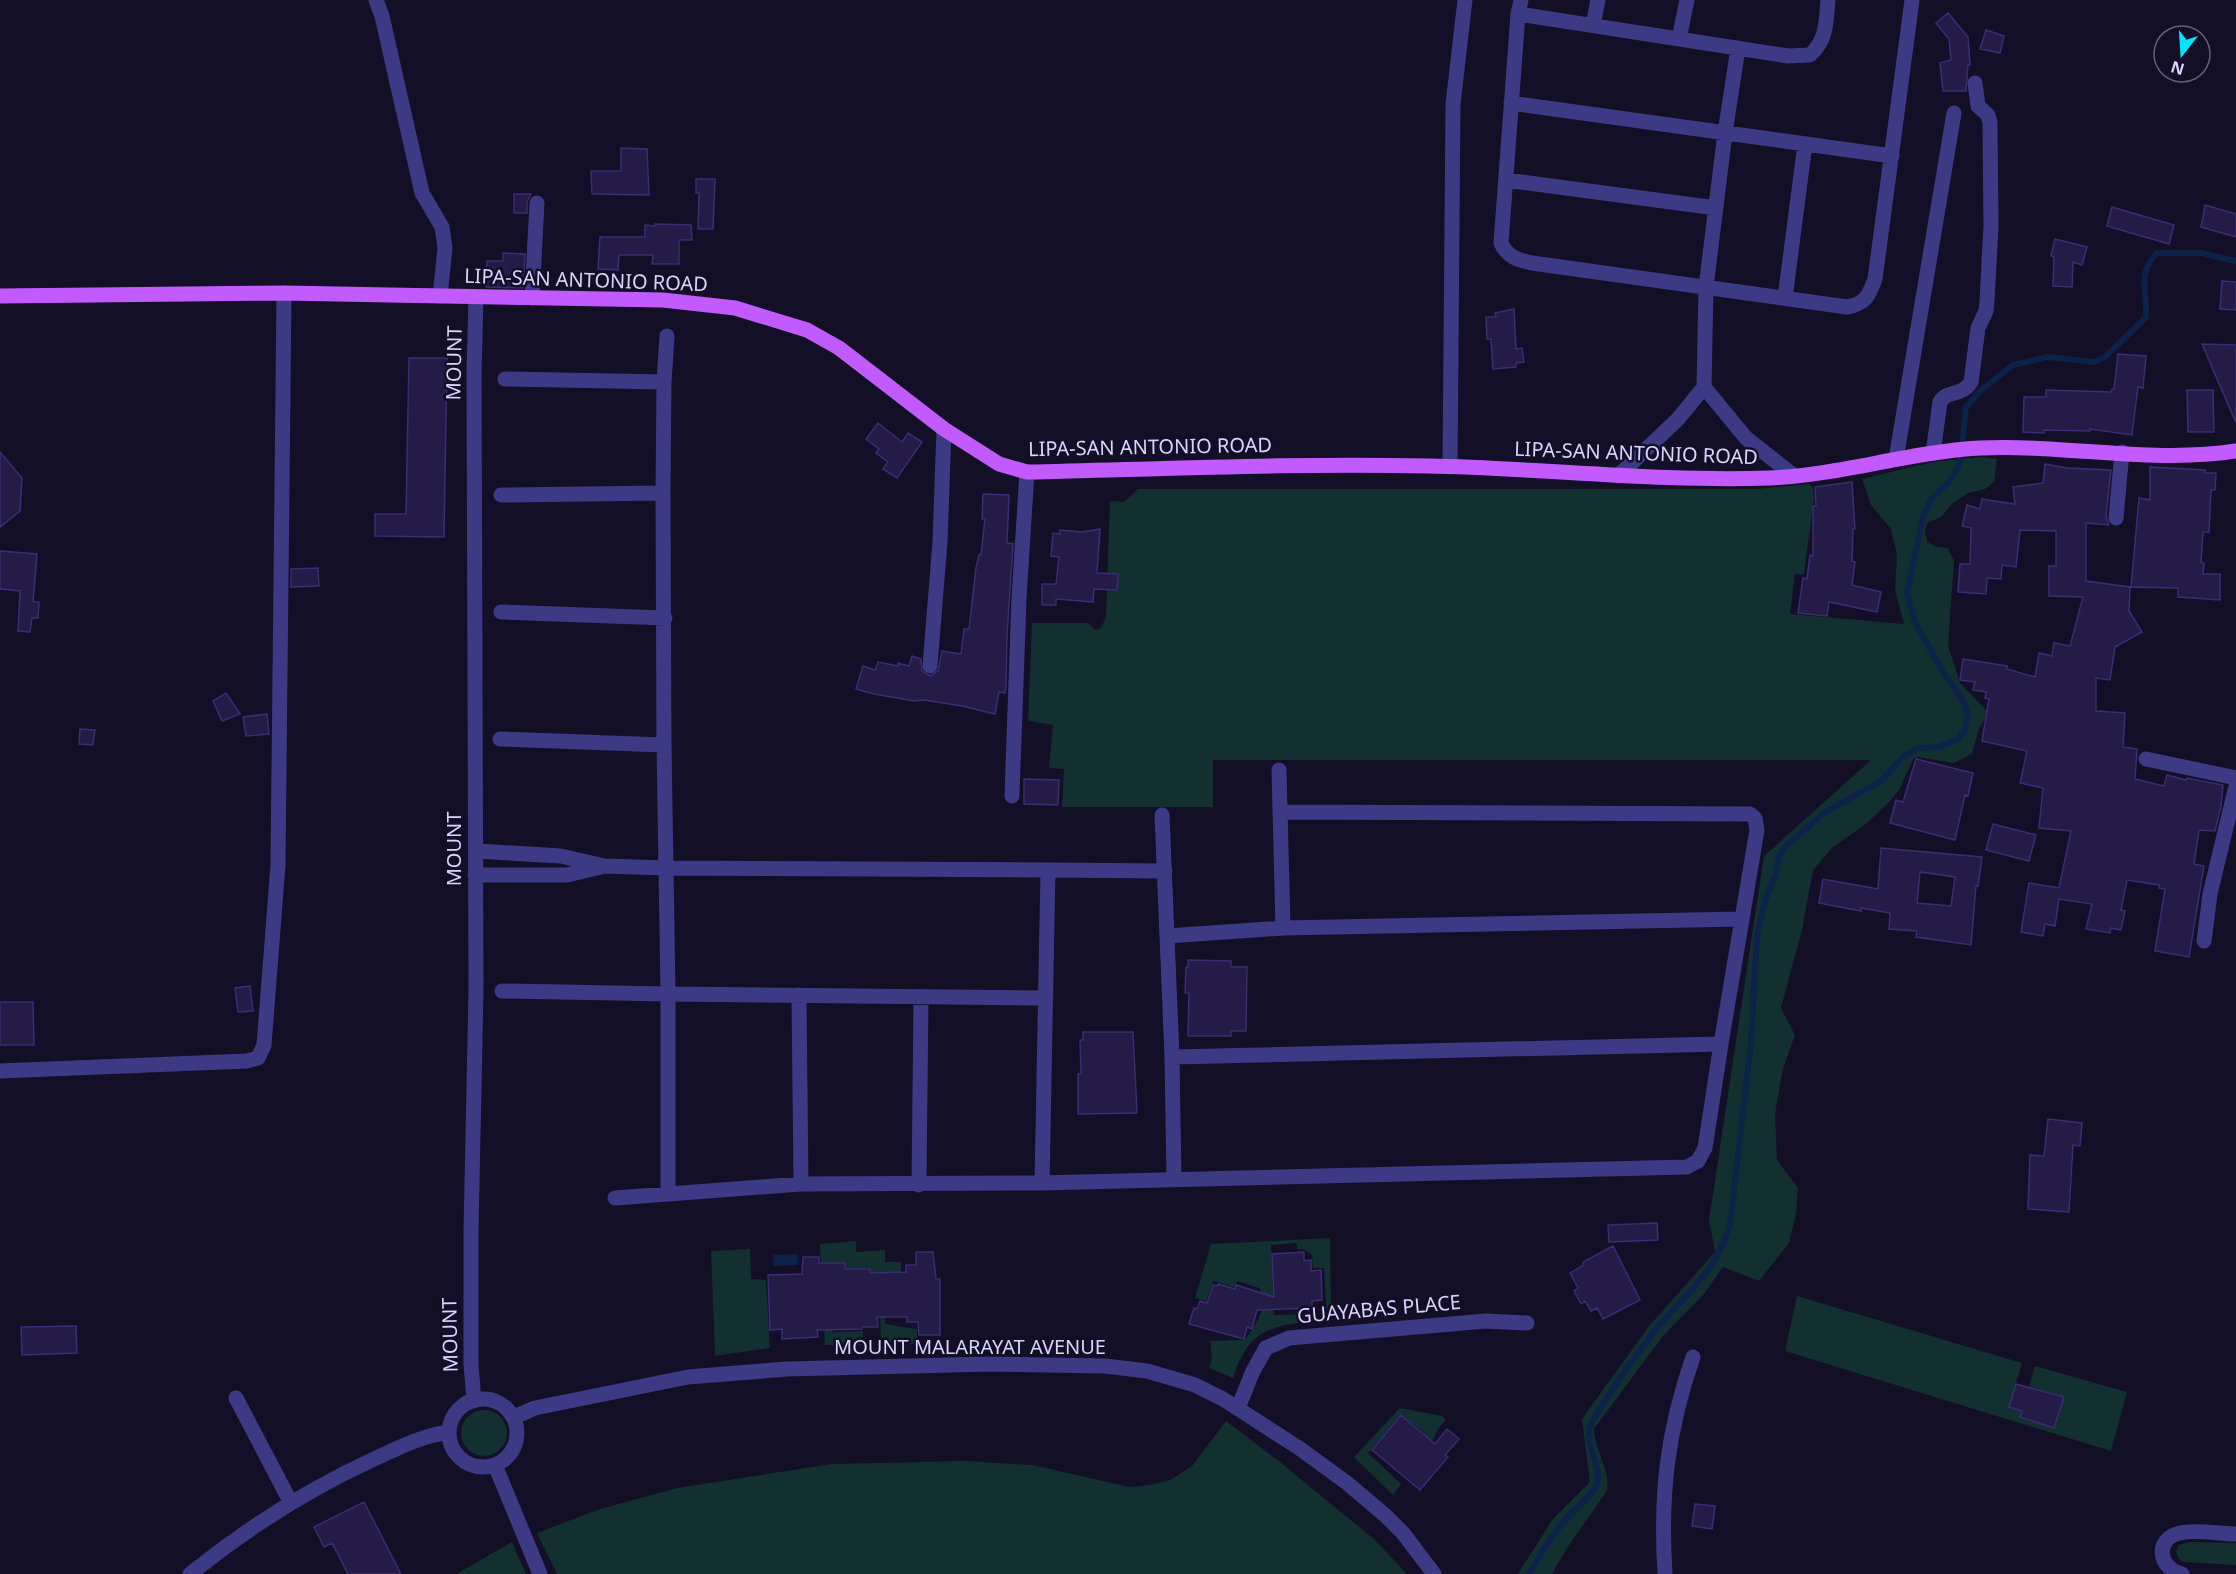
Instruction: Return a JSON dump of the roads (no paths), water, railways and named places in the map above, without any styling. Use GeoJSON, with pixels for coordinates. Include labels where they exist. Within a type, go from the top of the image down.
{"type":"FeatureCollection","features":[{"type":"Feature","properties":{"kind":"main road","name":"LIPA-SAN ANTONIO ROAD"},"geometry":{"type":"LineString","coordinates":[[0,296],[284,293],[663,300],[735,308],[797,327],[839,348],[944,429],[999,464],[1027,472],[1262,467],[1450,467],[1618,476],[1736,478],[1794,476],[1936,452],[1982,448],[2186,455],[2236,451]]}},
{"type":"Feature","properties":{"kind":"street"},"geometry":{"type":"LineString","coordinates":[[376,0],[382,16],[422,193],[442,227],[445,248],[440,296]]}},
{"type":"Feature","properties":{"kind":"street"},"geometry":{"type":"LineString","coordinates":[[1450,467],[1453,104],[1465,0]]}},
{"type":"Feature","properties":{"kind":"street"},"geometry":{"type":"LineString","coordinates":[[1593,25],[1598,0]]}},
{"type":"Feature","properties":{"kind":"street"},"geometry":{"type":"LineString","coordinates":[[1679,39],[1687,0]]}},
{"type":"Feature","properties":{"kind":"street"},"geometry":{"type":"LineString","coordinates":[[1828,0],[1820,46],[1810,56],[1788,56],[1593,25],[1519,7],[1501,243],[1505,252],[1517,260],[1847,307],[1859,305],[1869,295],[1875,279],[1912,0]]}},
{"type":"Feature","properties":{"kind":"street"},"geometry":{"type":"LineString","coordinates":[[1618,476],[1678,419],[1704,387],[1706,287],[1738,48]]}},
{"type":"Feature","properties":{"kind":"street"},"geometry":{"type":"LineString","coordinates":[[1936,452],[1940,402],[1943,397],[1966,389],[1971,382],[1978,328],[1988,302],[1991,226],[1990,123],[1988,115],[1976,101],[1975,83]]}},
{"type":"Feature","properties":{"kind":"street"},"geometry":{"type":"LineString","coordinates":[[1511,104],[1892,156]]}},
{"type":"Feature","properties":{"kind":"street"},"geometry":{"type":"LineString","coordinates":[[1896,459],[1954,113]]}},
{"type":"Feature","properties":{"kind":"street"},"geometry":{"type":"LineString","coordinates":[[1785,298],[1804,144]]}},
{"type":"Feature","properties":{"kind":"street"},"geometry":{"type":"LineString","coordinates":[[1506,180],[1716,208]]}},
{"type":"Feature","properties":{"kind":"street"},"geometry":{"type":"LineString","coordinates":[[532,298],[537,203]]}},
{"type":"Feature","properties":{"kind":"street"},"geometry":{"type":"LineString","coordinates":[[0,1071],[247,1061],[258,1058],[264,1046],[278,865],[284,293]]}},
{"type":"Feature","properties":{"kind":"street","name":"MOUNT"},"geometry":{"type":"LineString","coordinates":[[474,1401],[471,1364],[471,1231],[476,1031],[474,385],[476,297]]}},
{"type":"Feature","properties":{"kind":"street"},"geometry":{"type":"LineString","coordinates":[[667,336],[664,382],[663,493],[668,1193]]}},
{"type":"Feature","properties":{"kind":"street"},"geometry":{"type":"LineString","coordinates":[[506,378],[664,382]]}},
{"type":"Feature","properties":{"kind":"street"},"geometry":{"type":"LineString","coordinates":[[1704,387],[1746,438],[1794,476]]}},
{"type":"Feature","properties":{"kind":"street"},"geometry":{"type":"LineString","coordinates":[[930,666],[940,542],[944,429]]}},
{"type":"Feature","properties":{"kind":"street"},"geometry":{"type":"LineString","coordinates":[[2116,518],[2122,452]]}},
{"type":"Feature","properties":{"kind":"street"},"geometry":{"type":"LineString","coordinates":[[1012,796],[1019,598],[1027,472]]}},
{"type":"Feature","properties":{"kind":"street"},"geometry":{"type":"LineString","coordinates":[[501,495],[663,493]]}},
{"type":"Feature","properties":{"kind":"street"},"geometry":{"type":"LineString","coordinates":[[501,612],[665,618]]}},
{"type":"Feature","properties":{"kind":"street"},"geometry":{"type":"LineString","coordinates":[[500,739],[664,745]]}},
{"type":"Feature","properties":{"kind":"street"},"geometry":{"type":"LineString","coordinates":[[2146,759],[2236,778]]}},
{"type":"Feature","properties":{"kind":"street"},"geometry":{"type":"LineString","coordinates":[[1279,770],[1283,928]]}},
{"type":"Feature","properties":{"kind":"street"},"geometry":{"type":"LineString","coordinates":[[2204,941],[2210,894],[2236,786]]}},
{"type":"Feature","properties":{"kind":"street"},"geometry":{"type":"LineString","coordinates":[[615,1198],[801,1184],[1042,1183],[1688,1167],[1698,1161],[1705,1148],[1757,830],[1755,818],[1750,814],[1280,812]]}},
{"type":"Feature","properties":{"kind":"street"},"geometry":{"type":"LineString","coordinates":[[1162,815],[1172,1058],[1174,1179]]}},
{"type":"Feature","properties":{"kind":"street"},"geometry":{"type":"LineString","coordinates":[[476,851],[561,856],[603,866],[667,868],[1165,871]]}},
{"type":"Feature","properties":{"kind":"street"},"geometry":{"type":"LineString","coordinates":[[475,874],[567,875],[603,866]]}},
{"type":"Feature","properties":{"kind":"street"},"geometry":{"type":"LineString","coordinates":[[1042,1183],[1048,870]]}},
{"type":"Feature","properties":{"kind":"street"},"geometry":{"type":"LineString","coordinates":[[1167,936],[1283,928],[1741,919]]}},
{"type":"Feature","properties":{"kind":"street"},"geometry":{"type":"LineString","coordinates":[[502,991],[1046,998]]}},
{"type":"Feature","properties":{"kind":"street"},"geometry":{"type":"LineString","coordinates":[[799,995],[801,1184]]}},
{"type":"Feature","properties":{"kind":"street"},"geometry":{"type":"LineString","coordinates":[[919,1185],[921,997]]}},
{"type":"Feature","properties":{"kind":"street"},"geometry":{"type":"LineString","coordinates":[[1172,1058],[1721,1044]]}},
{"type":"Feature","properties":{"kind":"street","name":"GUAYABAS PLACE"},"geometry":{"type":"LineString","coordinates":[[1238,1408],[1253,1371],[1266,1348],[1289,1338],[1486,1321],[1527,1323]]}},
{"type":"Feature","properties":{"kind":"street"},"geometry":{"type":"LineString","coordinates":[[1665,1574],[1663,1530],[1668,1457],[1679,1399],[1693,1357]]}},
{"type":"Feature","properties":{"kind":"street","name":"MOUNT MALARAYAT AVENUE"},"geometry":{"type":"LineString","coordinates":[[514,1417],[535,1408],[698,1376],[788,1369],[991,1364],[1105,1366],[1147,1371],[1195,1385],[1238,1408],[1299,1448],[1370,1502],[1404,1533],[1434,1574]]}},
{"type":"Feature","properties":{"kind":"street"},"geometry":{"type":"LineString","coordinates":[[236,1398],[291,1503]]}},
{"type":"Feature","properties":{"kind":"street"},"geometry":{"type":"LineString","coordinates":[[474,1401],[498,1402],[514,1417],[517,1433],[515,1445],[508,1456],[495,1465],[478,1466],[465,1461],[452,1446],[449,1432],[455,1415],[463,1406],[474,1401]]}},
{"type":"Feature","properties":{"kind":"street"},"geometry":{"type":"LineString","coordinates":[[190,1574],[230,1543],[321,1485],[417,1439],[449,1432]]}},
{"type":"Feature","properties":{"kind":"street"},"geometry":{"type":"LineString","coordinates":[[495,1465],[540,1574]]}},
{"type":"Feature","properties":{"kind":"street"},"geometry":{"type":"LineString","coordinates":[[2182,1574],[2170,1570],[2165,1565],[2163,1546],[2169,1539],[2182,1532],[2236,1534]]}},
{"type":"Feature","properties":{"kind":"water"},"geometry":{"type":"Polygon","coordinates":[[[797,1254],[798,1265],[774,1266],[773,1255],[797,1254]]]}},
{"type":"Feature","properties":{"kind":"waterway"},"geometry":{"type":"LineString","coordinates":[[1529,1574],[1558,1529],[1596,1487],[1597,1468],[1589,1435],[1594,1418],[1616,1383],[1657,1328],[1700,1281],[1725,1241],[1730,1225],[1751,1043],[1757,936],[1765,900],[1783,849],[1824,813],[1881,781],[1904,756],[1918,748],[1939,747],[1958,739],[1965,730],[1968,715],[1963,701],[1944,674],[1915,622],[1907,593],[1923,517],[1931,499],[1949,482],[1958,468],[1966,407],[1980,391],[2013,365],[2048,357],[2094,362],[2105,357],[2146,317],[2145,275],[2151,260],[2157,253],[2201,253],[2236,261]]}}]}
